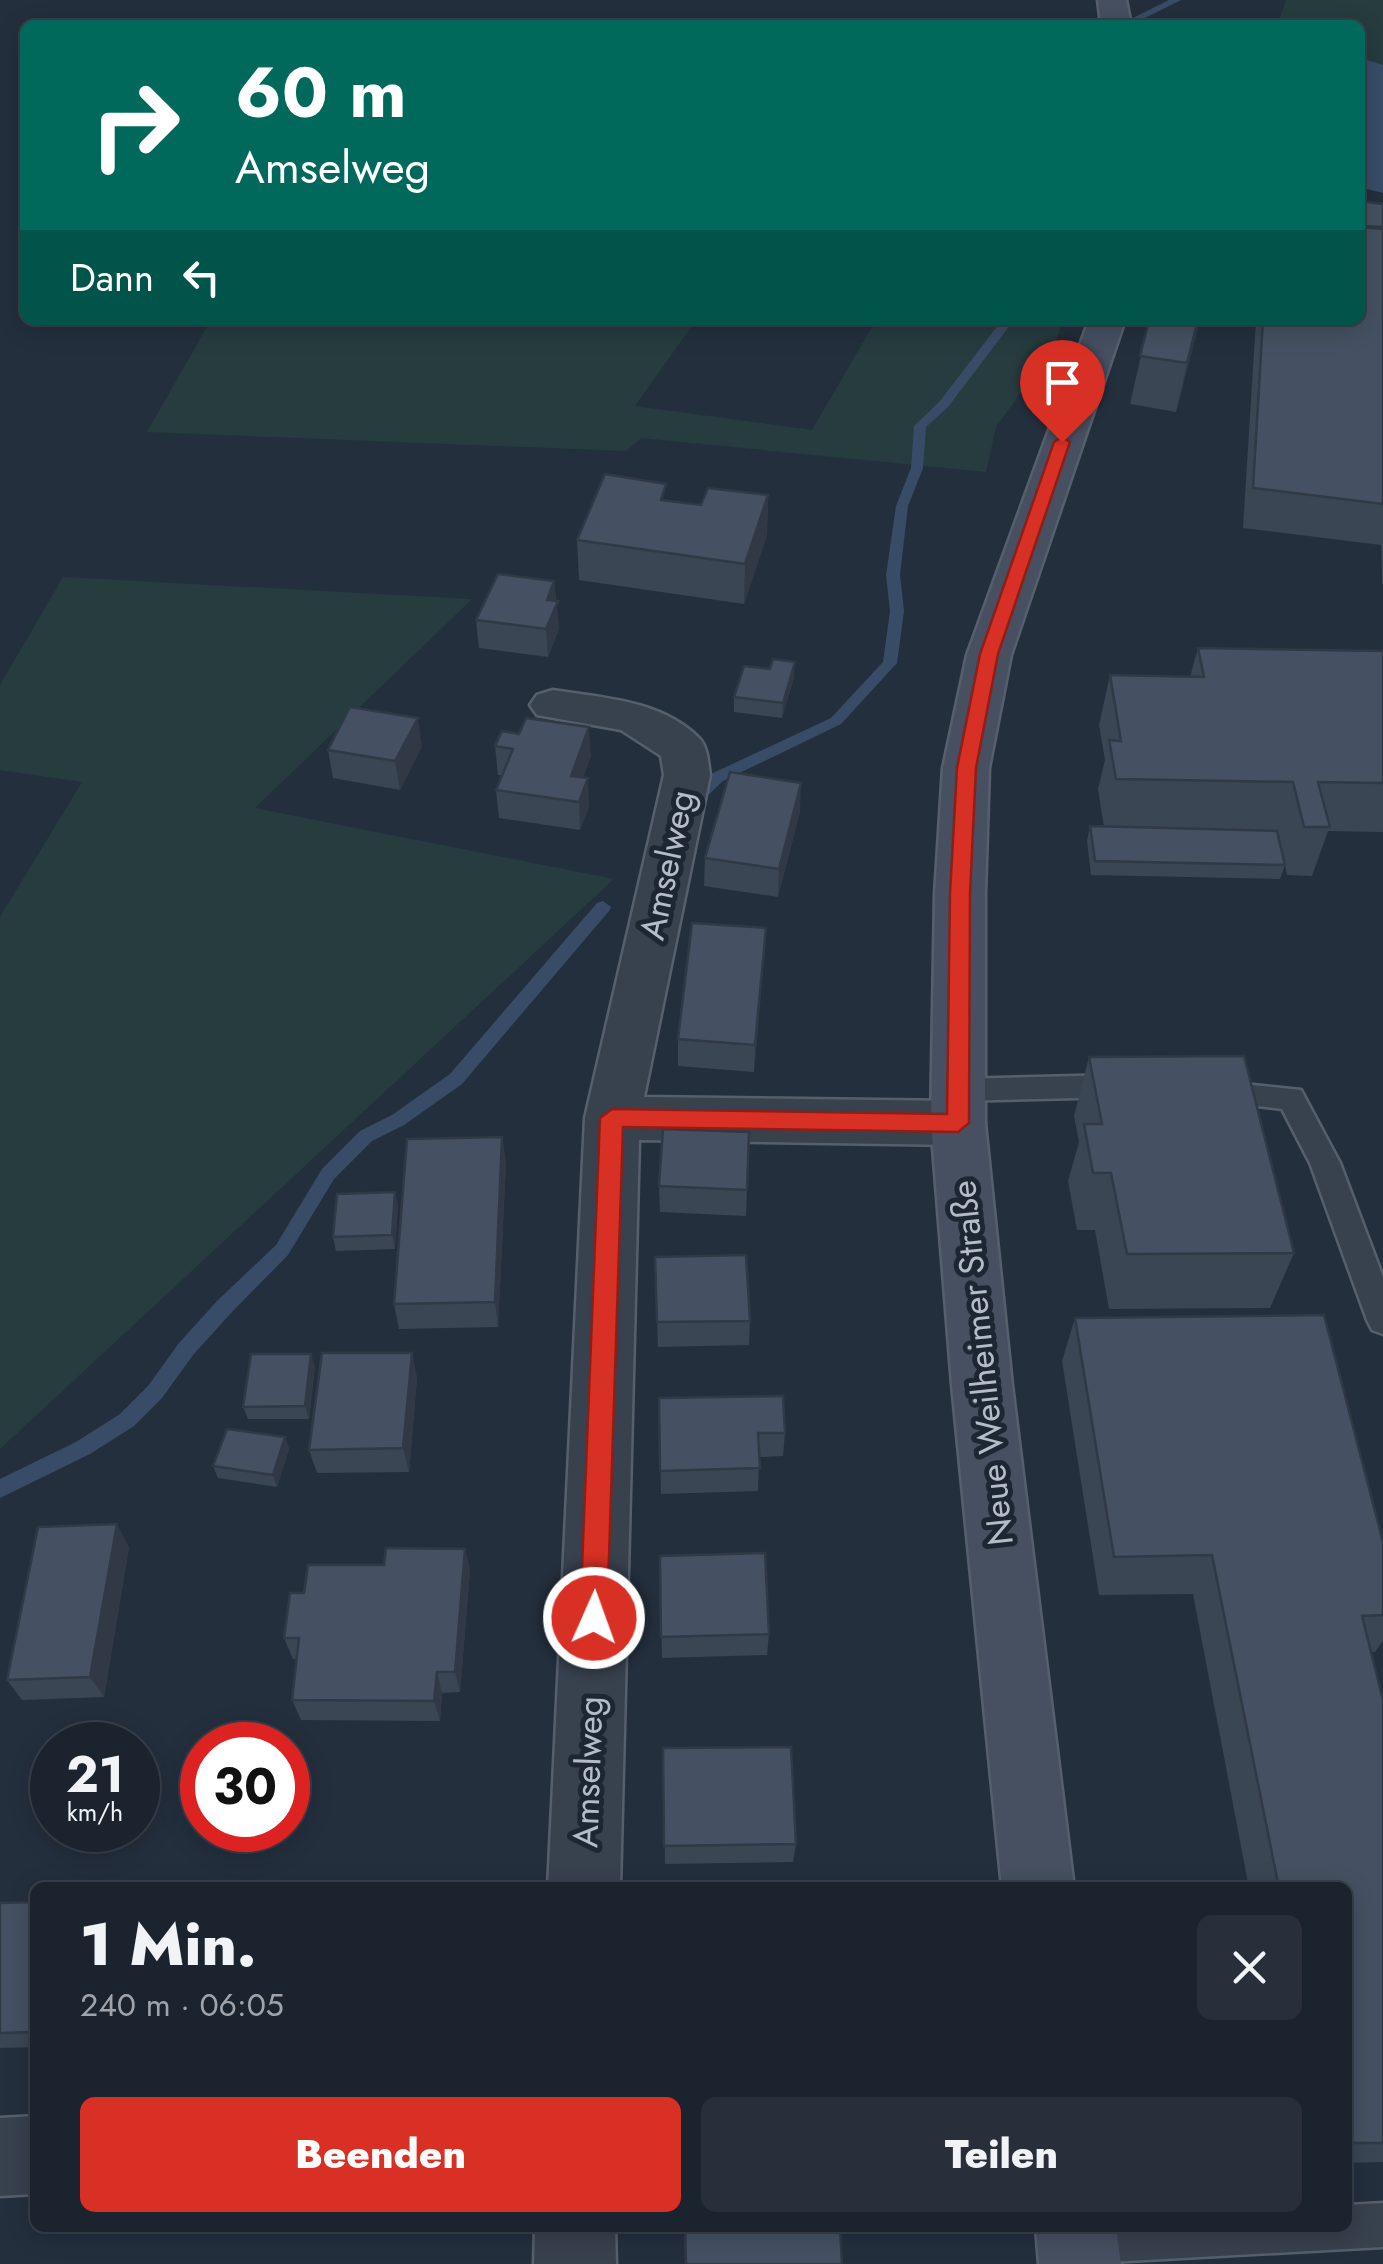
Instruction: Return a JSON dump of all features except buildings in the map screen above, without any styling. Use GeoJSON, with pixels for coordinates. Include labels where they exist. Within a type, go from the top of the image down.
{"type":"FeatureCollection","features":[{"type":"Feature","properties":{"kind":"main road","name":"Neue Weilheimer Straße"},"geometry":{"type":"LineString","coordinates":[[1037,1882],[982,1386],[958,1106],[960,894],[966,768],[989,654],[1104,325]]}},
{"type":"Feature","properties":{"kind":"street","name":"Amselweg"},"geometry":{"type":"LineString","coordinates":[[553,705],[633,717],[683,749],[687,775],[612,1118],[584,1882]]}},
{"type":"Feature","properties":{"kind":"street"},"geometry":{"type":"LineString","coordinates":[[612,1118],[958,1106]]}},
{"type":"Feature","properties":{"kind":"street"},"geometry":{"type":"LineString","coordinates":[[0,2157],[30,2155]]}},
{"type":"Feature","properties":{"kind":"street"},"geometry":{"type":"LineString","coordinates":[[574,2264],[575,2232]]}},
{"type":"Feature","properties":{"kind":"lane"},"geometry":{"type":"LineString","coordinates":[[958,1106],[1167,1088],[1291,1098],[1325,1163],[1383,1320]]}},
{"type":"Feature","properties":{"kind":"lane"},"geometry":{"type":"LineString","coordinates":[[1352,2228],[1383,2225]]}},
{"type":"Feature","properties":{"kind":"lane"},"geometry":{"type":"LineString","coordinates":[[1078,2246],[1287,2232]]}},
{"type":"Feature","properties":{"kind":"green space"},"geometry":{"type":"Polygon","coordinates":[[[1286,0],[1383,0],[1383,148],[1365,146],[1365,20],[1279,20],[1286,0]]]}},
{"type":"Feature","properties":{"kind":"green space"},"geometry":{"type":"Polygon","coordinates":[[[208,325],[692,325],[635,406],[812,430],[873,325],[1061,325],[1054,347],[996,427],[986,472],[641,438],[626,451],[147,432],[208,325]]]}},
{"type":"Feature","properties":{"kind":"green space"},"geometry":{"type":"Polygon","coordinates":[[[63,577],[472,599],[255,808],[614,879],[0,1449],[0,917],[82,782],[0,770],[0,685],[63,577]]]}},
{"type":"Feature","properties":{"kind":"waterway"},"geometry":{"type":"LineString","coordinates":[[1134,20],[1176,0]]}},
{"type":"Feature","properties":{"kind":"waterway"},"geometry":{"type":"LineString","coordinates":[[1365,97],[1383,173]]}},
{"type":"Feature","properties":{"kind":"waterway"},"geometry":{"type":"LineString","coordinates":[[698,796],[718,777],[836,721],[890,663],[897,611],[893,575],[902,506],[917,468],[920,426],[944,404],[1004,325]]}},
{"type":"Feature","properties":{"kind":"waterway"},"geometry":{"type":"LineString","coordinates":[[0,1489],[83,1448],[127,1420],[155,1392],[186,1349],[224,1307],[282,1250],[328,1174],[366,1136],[398,1120],[456,1079],[603,907]]}},
{"type":"Feature","properties":{"kind":"route"},"geometry":{"type":"LineString","coordinates":[[594,1618],[612,1118],[958,1123],[960,894],[966,768],[989,654],[1062,442]]}}]}
